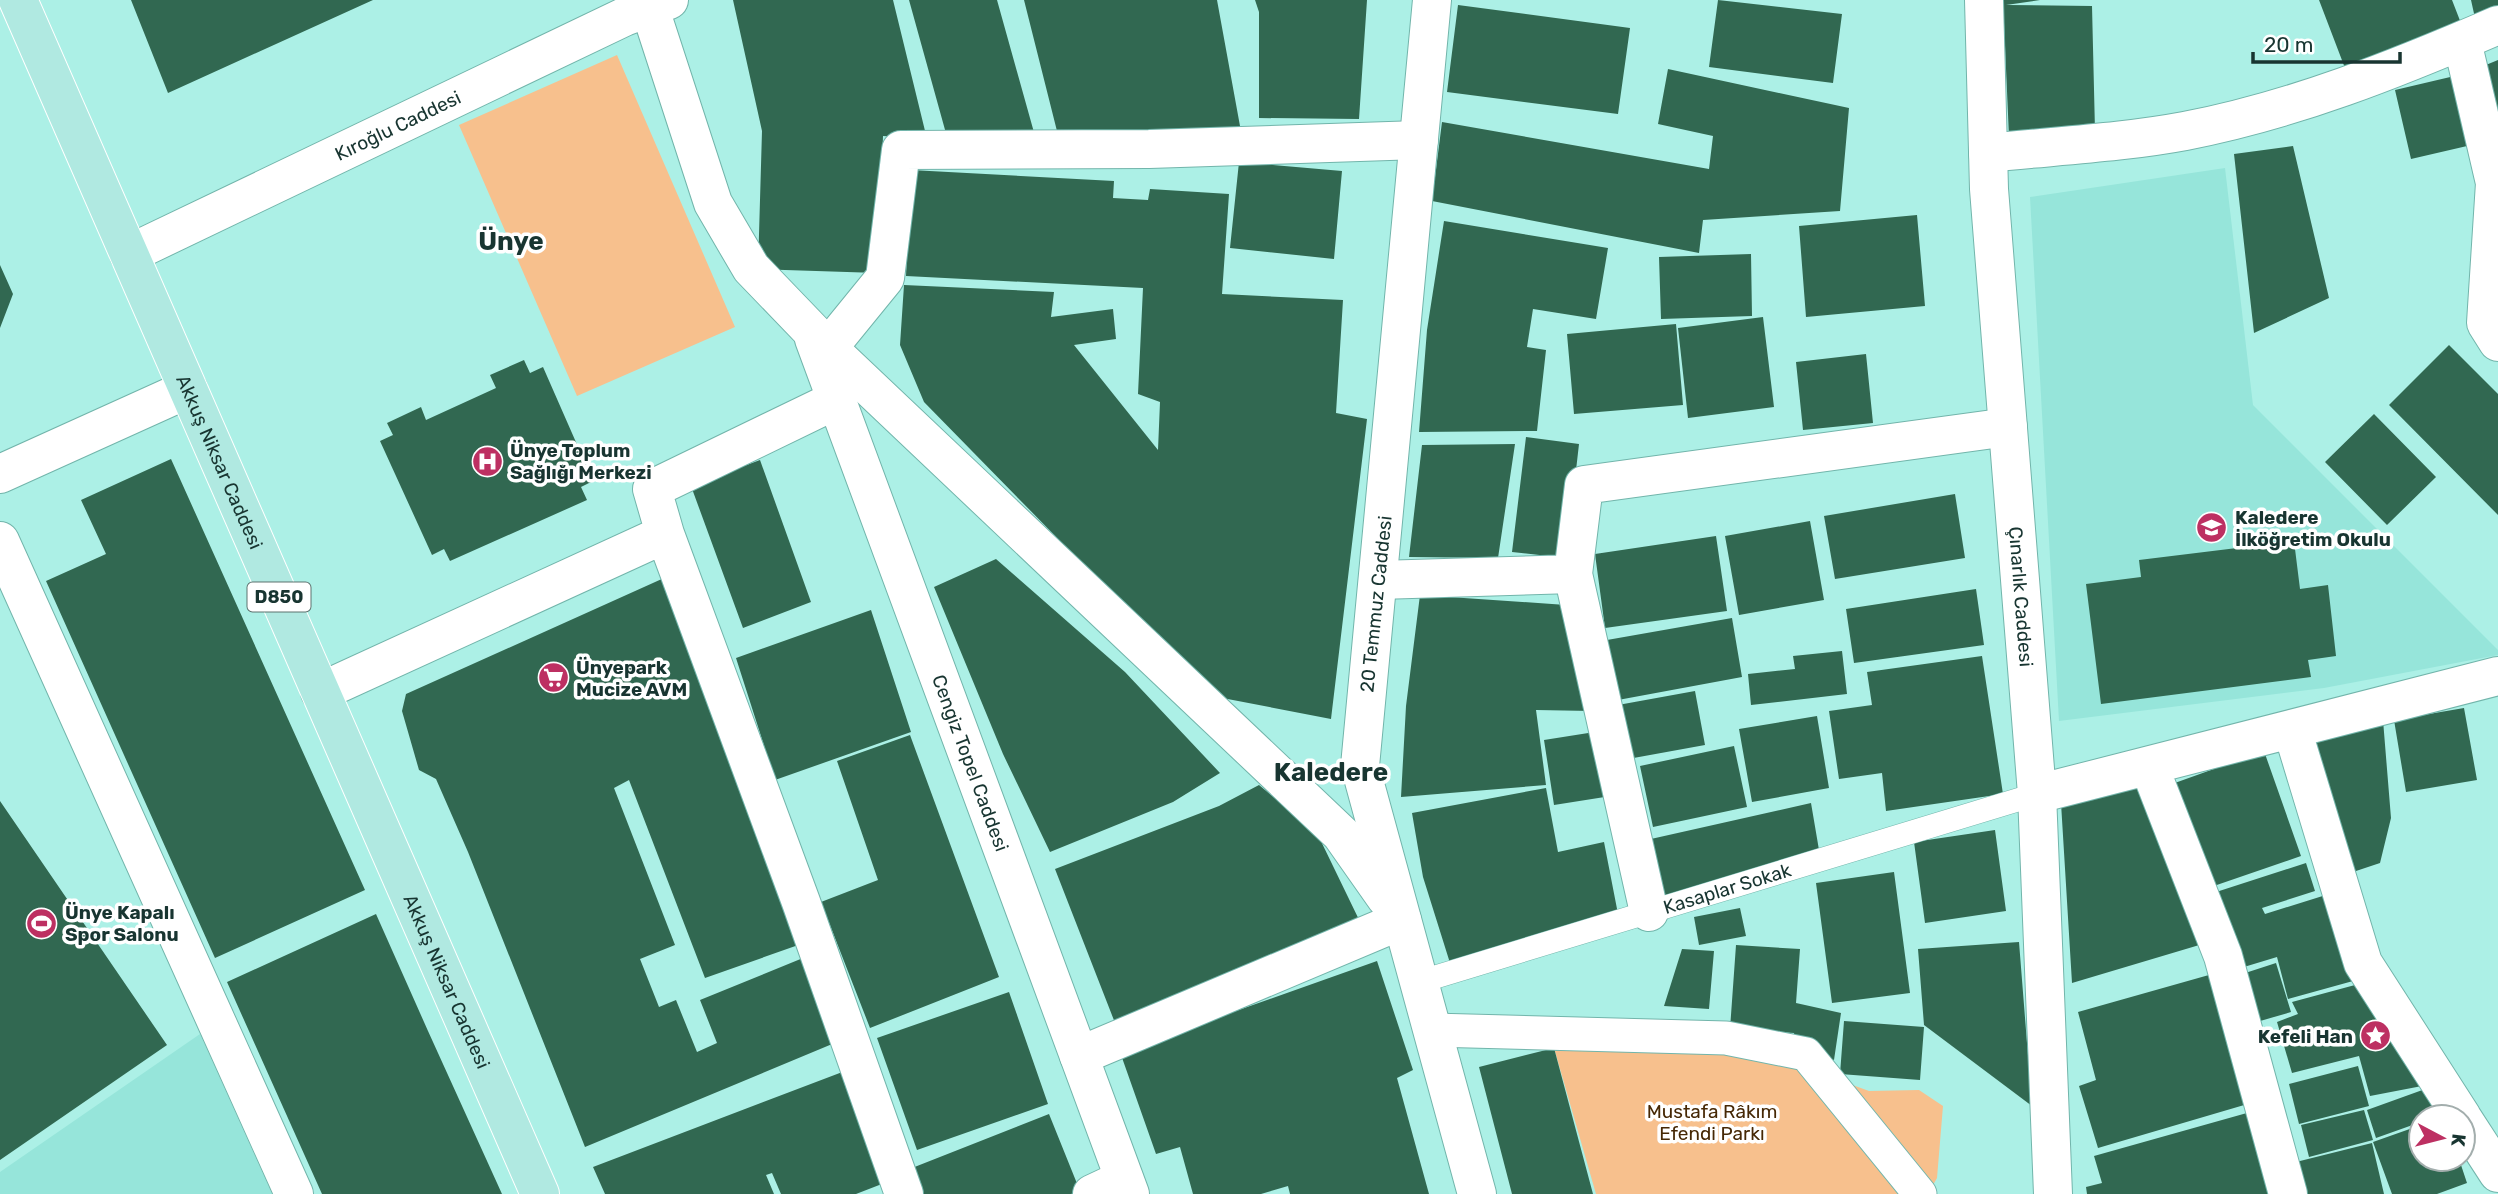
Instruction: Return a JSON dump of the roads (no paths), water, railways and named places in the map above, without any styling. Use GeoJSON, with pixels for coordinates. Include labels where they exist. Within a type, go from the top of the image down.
{"type":"FeatureCollection","features":[{"type":"Feature","properties":{"kind":"main road","name":"Akkuş Niksar Caddesi"},"geometry":{"type":"LineString","coordinates":[[18,0],[540,1194]]}},
{"type":"Feature","properties":{"kind":"street","name":"20 Temmuz Caddesi"},"geometry":{"type":"LineString","coordinates":[[1432,0],[1360,766],[1477,1194]]}},
{"type":"Feature","properties":{"kind":"street","name":"Çınarlık Caddesi"},"geometry":{"type":"LineString","coordinates":[[1984,0],[1988,153],[2037,794],[2053,1194]]}},
{"type":"Feature","properties":{"kind":"street","name":"Kıroğlu Caddesi"},"geometry":{"type":"LineString","coordinates":[[129,254],[659,3]]}},
{"type":"Feature","properties":{"kind":"street"},"geometry":{"type":"LineString","coordinates":[[659,3],[713,203],[751,268],[820,340],[1341,834],[1402,920],[1079,1056]]}},
{"type":"Feature","properties":{"kind":"street"},"geometry":{"type":"LineString","coordinates":[[1988,153],[2183,132],[2294,106],[2402,67],[2498,25]]}},
{"type":"Feature","properties":{"kind":"street"},"geometry":{"type":"LineString","coordinates":[[2462,41],[2495,183],[2486,323],[2498,342]]}},
{"type":"Feature","properties":{"kind":"street"},"geometry":{"type":"LineString","coordinates":[[820,340],[885,278],[901,150],[1149,149],[1419,140]]}},
{"type":"Feature","properties":{"kind":"street","name":"Cengiz Topel Caddesi"},"geometry":{"type":"LineString","coordinates":[[820,340],[836,400],[1079,1056],[1115,1189]]}},
{"type":"Feature","properties":{"kind":"street"},"geometry":{"type":"LineString","coordinates":[[0,474],[188,389]]}},
{"type":"Feature","properties":{"kind":"street"},"geometry":{"type":"LineString","coordinates":[[836,400],[652,489],[665,534],[904,1194]]}},
{"type":"Feature","properties":{"kind":"street"},"geometry":{"type":"LineString","coordinates":[[1649,912],[1573,574],[1584,485],[2008,427]]}},
{"type":"Feature","properties":{"kind":"street"},"geometry":{"type":"LineString","coordinates":[[320,692],[665,534]]}},
{"type":"Feature","properties":{"kind":"street"},"geometry":{"type":"LineString","coordinates":[[0,541],[294,1194]]}},
{"type":"Feature","properties":{"kind":"street"},"geometry":{"type":"LineString","coordinates":[[1379,580],[1573,574]]}},
{"type":"Feature","properties":{"kind":"street"},"geometry":{"type":"LineString","coordinates":[[2037,794],[2498,676]]}},
{"type":"Feature","properties":{"kind":"street"},"geometry":{"type":"LineString","coordinates":[[2292,729],[2363,963],[2452,1103]]}},
{"type":"Feature","properties":{"kind":"street"},"geometry":{"type":"LineString","coordinates":[[2149,766],[2223,956],[2288,1194]]}},
{"type":"Feature","properties":{"kind":"street"},"geometry":{"type":"LineString","coordinates":[[1432,1030],[1726,1038],[1806,1054],[1920,1194]]}},
{"type":"Feature","properties":{"kind":"street"},"geometry":{"type":"LineString","coordinates":[[2477,1141],[2498,1173]]}},
{"type":"Feature","properties":{"kind":"lane","name":"Kasaplar Sokak"},"geometry":{"type":"LineString","coordinates":[[1419,982],[2037,794]]}},
{"type":"Feature","properties":{"kind":"place","name":"Ünye Toplum Sağlığı Merkezi"},"geometry":{"type":"Point","coordinates":[487,461]}},
{"type":"Feature","properties":{"kind":"place","name":"Kaledere İlköğretim Okulu"},"geometry":{"type":"Point","coordinates":[2212,528]}},
{"type":"Feature","properties":{"kind":"place","name":"Ünyepark Mucize AVM"},"geometry":{"type":"Point","coordinates":[553,678]}},
{"type":"Feature","properties":{"kind":"place","name":"Ünye Kapalı Spor Salonu"},"geometry":{"type":"Point","coordinates":[42,923]}},
{"type":"Feature","properties":{"kind":"place","name":"Kefeli Han"},"geometry":{"type":"Point","coordinates":[2376,1036]}},
{"type":"Feature","properties":{"kind":"district","name":"Ünye"},"geometry":{"type":"Point","coordinates":[511,241]}},
{"type":"Feature","properties":{"kind":"district","name":"Kaledere"},"geometry":{"type":"Point","coordinates":[1331,772]}},
{"type":"Feature","properties":{"kind":"park label","name":"Mustafa Râkım Efendi Parkı"},"geometry":{"type":"Point","coordinates":[1712,1122]}}]}
